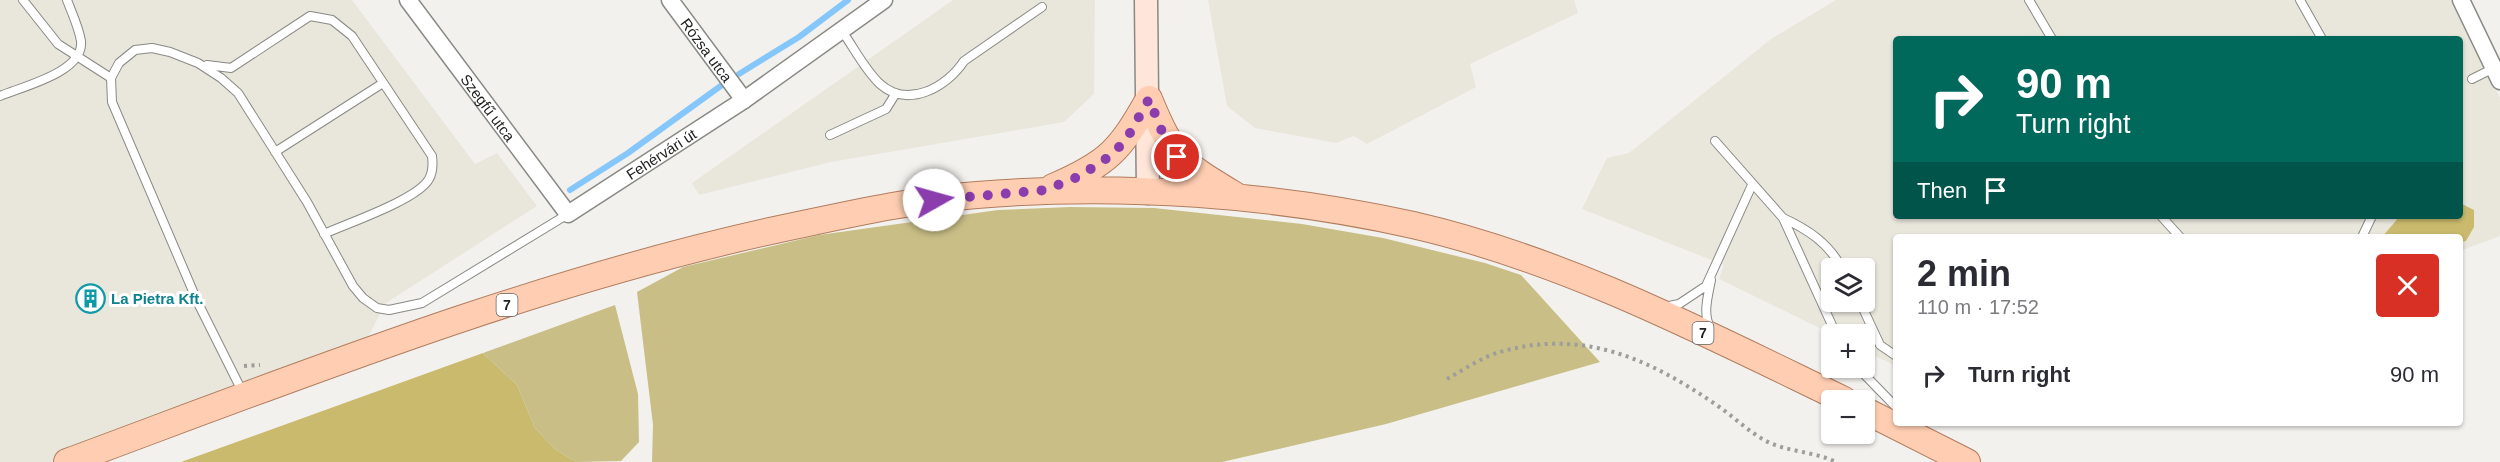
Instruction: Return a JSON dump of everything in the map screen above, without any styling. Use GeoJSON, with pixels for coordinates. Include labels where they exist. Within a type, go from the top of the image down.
{"type":"FeatureCollection","features":[{"type":"Feature","properties":{"kind":"main road"},"geometry":{"type":"LineString","coordinates":[[1146,0],[1149,99],[1148,193]]}},
{"type":"Feature","properties":{"kind":"main road"},"geometry":{"type":"LineString","coordinates":[[1046,190],[1080,176],[1110,156],[1126,140],[1149,99]]}},
{"type":"Feature","properties":{"kind":"main road"},"geometry":{"type":"LineString","coordinates":[[1149,99],[1163,134],[1177,157],[1189,168],[1241,199]]}},
{"type":"Feature","properties":{"kind":"main road","name":"7"},"geometry":{"type":"LineString","coordinates":[[67,462],[554,289],[692,248],[914,202],[1046,190],[1241,199],[1326,209],[1413,225],[1539,264],[1654,309],[1823,390]]}},
{"type":"Feature","properties":{"kind":"main road"},"geometry":{"type":"LineString","coordinates":[[1875,415],[1893,424]]}},
{"type":"Feature","properties":{"kind":"main road"},"geometry":{"type":"LineString","coordinates":[[1897,426],[1967,462]]}},
{"type":"Feature","properties":{"kind":"street","name":"Szegfű utca"},"geometry":{"type":"LineString","coordinates":[[408,0],[568,214]]}},
{"type":"Feature","properties":{"kind":"street","name":"Rózsa utca"},"geometry":{"type":"LineString","coordinates":[[670,0],[744,100]]}},
{"type":"Feature","properties":{"kind":"street","name":"Fehérvári út"},"geometry":{"type":"LineString","coordinates":[[568,214],[744,100],[884,0]]}},
{"type":"Feature","properties":{"kind":"street"},"geometry":{"type":"LineString","coordinates":[[2461,0],[2497,74]]}},
{"type":"Feature","properties":{"kind":"lane"},"geometry":{"type":"LineString","coordinates":[[23,0],[58,44],[111,78]]}},
{"type":"Feature","properties":{"kind":"lane"},"geometry":{"type":"LineString","coordinates":[[0,96],[69,68],[78,58],[81,42],[67,0]]}},
{"type":"Feature","properties":{"kind":"lane"},"geometry":{"type":"LineString","coordinates":[[2029,0],[2050,36]]}},
{"type":"Feature","properties":{"kind":"lane"},"geometry":{"type":"LineString","coordinates":[[2300,0],[2320,36]]}},
{"type":"Feature","properties":{"kind":"lane"},"geometry":{"type":"LineString","coordinates":[[842,31],[881,84],[896,93],[915,95],[931,90],[957,71],[964,61],[1042,7]]}},
{"type":"Feature","properties":{"kind":"lane"},"geometry":{"type":"LineString","coordinates":[[245,397],[198,303],[112,102],[111,78],[119,63],[135,50],[152,48],[198,63],[231,68],[310,16],[324,16],[352,36],[432,156],[433,167],[429,178],[417,193],[324,234]]}},
{"type":"Feature","properties":{"kind":"lane","name":"Fehérvári út"},"geometry":{"type":"LineString","coordinates":[[198,63],[238,93],[353,286],[370,304],[389,310],[422,303],[568,214]]}},
{"type":"Feature","properties":{"kind":"lane"},"geometry":{"type":"LineString","coordinates":[[2472,79],[2497,74]]}},
{"type":"Feature","properties":{"kind":"lane"},"geometry":{"type":"LineString","coordinates":[[275,152],[383,83]]}},
{"type":"Feature","properties":{"kind":"lane"},"geometry":{"type":"LineString","coordinates":[[830,135],[886,109],[896,93]]}},
{"type":"Feature","properties":{"kind":"lane"},"geometry":{"type":"LineString","coordinates":[[1715,141],[1783,218],[1831,324]]}},
{"type":"Feature","properties":{"kind":"lane"},"geometry":{"type":"LineString","coordinates":[[1654,309],[1679,304],[1700,291],[1714,268],[1752,185]]}},
{"type":"Feature","properties":{"kind":"lane"},"geometry":{"type":"LineString","coordinates":[[1783,218],[1805,228],[1831,249],[1836,258]]}},
{"type":"Feature","properties":{"kind":"lane"},"geometry":{"type":"LineString","coordinates":[[2164,219],[2177,234]]}},
{"type":"Feature","properties":{"kind":"lane"},"geometry":{"type":"LineString","coordinates":[[2363,234],[2371,219]]}},
{"type":"Feature","properties":{"kind":"lane"},"geometry":{"type":"LineString","coordinates":[[1714,268],[1707,302],[1707,323],[1714,333],[1734,347]]}},
{"type":"Feature","properties":{"kind":"lane"},"geometry":{"type":"LineString","coordinates":[[1865,312],[1880,345],[1893,354]]}},
{"type":"Feature","properties":{"kind":"lane"},"geometry":{"type":"LineString","coordinates":[[1868,378],[1893,404]]}},
{"type":"Feature","properties":{"kind":"lane"},"geometry":{"type":"LineString","coordinates":[[1915,426],[1934,444]]}},
{"type":"Feature","properties":{"kind":"path"},"geometry":{"type":"LineString","coordinates":[[1447,378],[1498,352],[1541,344],[1594,345],[1656,367],[1718,405],[1767,442],[1820,454],[1836,462]]}},
{"type":"Feature","properties":{"kind":"shaded area"},"geometry":{"type":"Polygon","coordinates":[[[0,0],[352,0],[475,164],[497,153],[537,206],[386,303],[354,363],[81,462],[0,462],[0,0]]]}},
{"type":"Feature","properties":{"kind":"shaded area"},"geometry":{"type":"Polygon","coordinates":[[[953,0],[1095,0],[1094,94],[1064,122],[831,162],[699,195],[692,183],[953,0]]]}},
{"type":"Feature","properties":{"kind":"shaded area"},"geometry":{"type":"Polygon","coordinates":[[[1208,0],[1574,0],[1578,13],[1470,64],[1476,87],[1367,144],[1354,136],[1336,143],[1255,128],[1227,106],[1208,0]]]}},
{"type":"Feature","properties":{"kind":"shaded area"},"geometry":{"type":"Polygon","coordinates":[[[1836,0],[2451,0],[2500,98],[2500,236],[2463,250],[2463,234],[1893,234],[1893,365],[1875,356],[1875,324],[1821,324],[1821,329],[1719,279],[1724,265],[1582,209],[1607,158],[1629,153],[1771,39],[1836,0]]]}},
{"type":"Feature","properties":{"kind":"shaded area"},"geometry":{"type":"Polygon","coordinates":[[[2463,204],[2474,210],[2474,227],[2466,241],[2463,242],[2463,234],[2385,234],[2397,219],[2463,219],[2463,204]]]}},
{"type":"Feature","properties":{"kind":"shaded area"},"geometry":{"type":"Polygon","coordinates":[[[1070,207],[1154,208],[1302,224],[1383,238],[1485,263],[1521,275],[1600,362],[1386,424],[1222,462],[652,462],[653,425],[637,292],[683,267],[819,235],[998,210],[1070,207]]]}},
{"type":"Feature","properties":{"kind":"shaded area"},"geometry":{"type":"Polygon","coordinates":[[[615,305],[638,394],[639,442],[621,461],[576,462],[555,449],[535,428],[517,385],[483,353],[615,305]]]}},
{"type":"Feature","properties":{"kind":"shaded area"},"geometry":{"type":"Polygon","coordinates":[[[483,353],[517,385],[535,428],[555,449],[576,462],[181,462],[483,353]]]}},
{"type":"Feature","properties":{"kind":"waterway"},"geometry":{"type":"LineString","coordinates":[[739,74],[799,37],[848,0]]}},
{"type":"Feature","properties":{"kind":"waterway"},"geometry":{"type":"LineString","coordinates":[[570,190],[628,153],[722,85]]}},
{"type":"Feature","properties":{"kind":"place","name":"La Pietra Kft."},"geometry":{"type":"Point","coordinates":[90,298]}},
{"type":"Feature","properties":{"kind":"route"},"geometry":{"type":"LineString","coordinates":[[934,200],[1046,190],[1080,176],[1110,156],[1126,140],[1149,99],[1163,134],[1177,157]]}}]}
